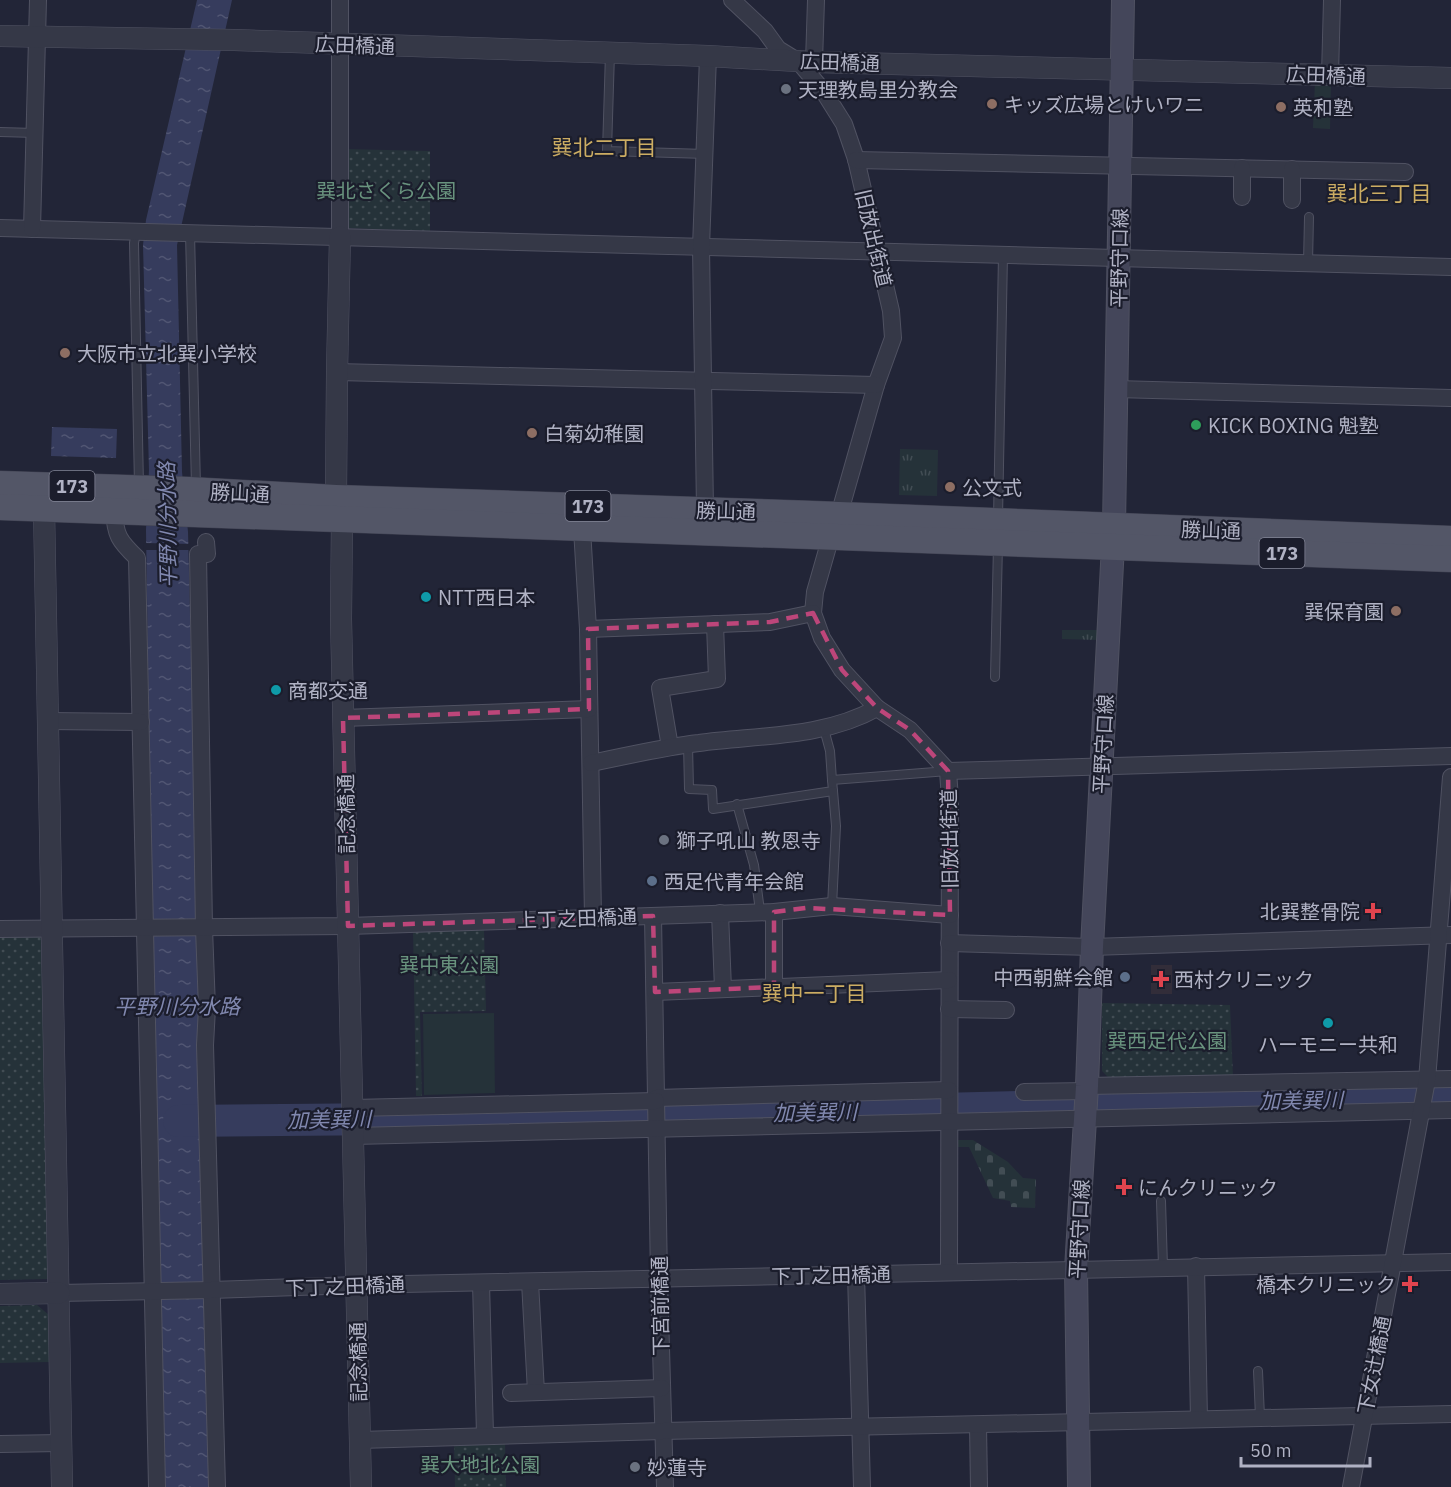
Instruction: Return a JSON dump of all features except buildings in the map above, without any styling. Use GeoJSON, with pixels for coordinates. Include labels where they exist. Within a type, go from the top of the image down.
{"type":"FeatureCollection","features":[{"type":"Feature","properties":{"kind":"main road","name":"平野守口線"},"geometry":{"type":"LineString","coordinates":[[1079,1487],[1076,1269],[1114,537],[1120,69],[1123,0]]}},
{"type":"Feature","properties":{"kind":"main road","name":"勝山通"},"geometry":{"type":"LineString","coordinates":[[0,484],[582,529],[835,525],[1114,537],[1451,559]]}},
{"type":"Feature","properties":{"kind":"main road","name":"勝山通"},"geometry":{"type":"LineString","coordinates":[[0,507],[114,510],[142,496]]}},
{"type":"Feature","properties":{"kind":"main road","name":"勝山通"},"geometry":{"type":"LineString","coordinates":[[339,509],[705,510],[835,525]]}},
{"type":"Feature","properties":{"kind":"main road","name":"勝山通"},"geometry":{"type":"LineString","coordinates":[[1114,537],[1451,539]]}},
{"type":"Feature","properties":{"kind":"street"},"geometry":{"type":"LineString","coordinates":[[32,229],[38,0]]}},
{"type":"Feature","properties":{"kind":"street"},"geometry":{"type":"LineString","coordinates":[[340,0],[340,237]]}},
{"type":"Feature","properties":{"kind":"street","name":"旧放出街道"},"geometry":{"type":"LineString","coordinates":[[732,0],[765,31],[778,49],[807,62],[844,124],[856,160],[891,312],[893,338],[876,385],[815,592],[813,613],[822,638],[842,670],[877,708],[910,729],[948,771],[950,1119]]}},
{"type":"Feature","properties":{"kind":"street"},"geometry":{"type":"LineString","coordinates":[[807,62],[816,0]]}},
{"type":"Feature","properties":{"kind":"street"},"geometry":{"type":"LineString","coordinates":[[1330,75],[1332,0]]}},
{"type":"Feature","properties":{"kind":"street"},"geometry":{"type":"LineString","coordinates":[[0,36],[37,36]]}},
{"type":"Feature","properties":{"kind":"street","name":"広田橋通"},"geometry":{"type":"LineString","coordinates":[[37,36],[708,56],[807,62],[1451,78]]}},
{"type":"Feature","properties":{"kind":"street"},"geometry":{"type":"LineString","coordinates":[[705,510],[701,247],[708,56]]}},
{"type":"Feature","properties":{"kind":"street"},"geometry":{"type":"LineString","coordinates":[[856,160],[1405,172]]}},
{"type":"Feature","properties":{"kind":"street"},"geometry":{"type":"LineString","coordinates":[[1242,168],[1242,197]]}},
{"type":"Feature","properties":{"kind":"street"},"geometry":{"type":"LineString","coordinates":[[1292,169],[1292,200]]}},
{"type":"Feature","properties":{"kind":"street"},"geometry":{"type":"LineString","coordinates":[[0,228],[1451,267]]}},
{"type":"Feature","properties":{"kind":"street","name":"記念橋通"},"geometry":{"type":"LineString","coordinates":[[340,237],[337,372],[339,509],[361,1487]]}},
{"type":"Feature","properties":{"kind":"street"},"geometry":{"type":"LineString","coordinates":[[337,372],[702,379],[876,385]]}},
{"type":"Feature","properties":{"kind":"street"},"geometry":{"type":"LineString","coordinates":[[1116,389],[1451,398]]}},
{"type":"Feature","properties":{"kind":"street"},"geometry":{"type":"LineString","coordinates":[[44,508],[62,1487]]}},
{"type":"Feature","properties":{"kind":"street"},"geometry":{"type":"LineString","coordinates":[[114,510],[120,543],[137,558],[147,928],[147,1058],[157,1487]]}},
{"type":"Feature","properties":{"kind":"street"},"geometry":{"type":"LineString","coordinates":[[582,529],[588,629],[593,918]]}},
{"type":"Feature","properties":{"kind":"street"},"geometry":{"type":"LineString","coordinates":[[206,542],[207,554],[198,554],[203,928],[207,1008],[205,1045],[217,1487]]}},
{"type":"Feature","properties":{"kind":"street"},"geometry":{"type":"LineString","coordinates":[[588,629],[770,622],[813,613]]}},
{"type":"Feature","properties":{"kind":"street"},"geometry":{"type":"LineString","coordinates":[[670,747],[660,688],[717,679],[714,624]]}},
{"type":"Feature","properties":{"kind":"street"},"geometry":{"type":"LineString","coordinates":[[591,763],[688,744],[824,729],[860,718],[877,708]]}},
{"type":"Feature","properties":{"kind":"street"},"geometry":{"type":"LineString","coordinates":[[344,718],[589,709]]}},
{"type":"Feature","properties":{"kind":"street"},"geometry":{"type":"LineString","coordinates":[[48,721],[141,722]]}},
{"type":"Feature","properties":{"kind":"street"},"geometry":{"type":"LineString","coordinates":[[948,771],[1451,756]]}},
{"type":"Feature","properties":{"kind":"street","name":"下女辻橋通"},"geometry":{"type":"LineString","coordinates":[[1351,1487],[1423,1096],[1445,935],[1451,777]]}},
{"type":"Feature","properties":{"kind":"street","name":"上丁之田橋通"},"geometry":{"type":"LineString","coordinates":[[147,928],[348,926],[653,916],[832,906],[950,915]]}},
{"type":"Feature","properties":{"kind":"street"},"geometry":{"type":"LineString","coordinates":[[767,911],[774,987]]}},
{"type":"Feature","properties":{"kind":"street"},"geometry":{"type":"LineString","coordinates":[[720,913],[723,989]]}},
{"type":"Feature","properties":{"kind":"street"},"geometry":{"type":"LineString","coordinates":[[653,916],[656,1101]]}},
{"type":"Feature","properties":{"kind":"street"},"geometry":{"type":"LineString","coordinates":[[0,929],[147,928]]}},
{"type":"Feature","properties":{"kind":"street"},"geometry":{"type":"LineString","coordinates":[[949,943],[1092,947],[1445,935]]}},
{"type":"Feature","properties":{"kind":"street"},"geometry":{"type":"LineString","coordinates":[[655,992],[949,980]]}},
{"type":"Feature","properties":{"kind":"street"},"geometry":{"type":"LineString","coordinates":[[949,1009],[1006,1010]]}},
{"type":"Feature","properties":{"kind":"street"},"geometry":{"type":"LineString","coordinates":[[1024,1092],[1086,1102],[1423,1096],[1451,1079]]}},
{"type":"Feature","properties":{"kind":"street"},"geometry":{"type":"LineString","coordinates":[[354,1122],[656,1101],[949,1092]]}},
{"type":"Feature","properties":{"kind":"street"},"geometry":{"type":"LineString","coordinates":[[354,1122],[657,1127],[950,1119],[1086,1102],[1423,1096],[1451,1110]]}},
{"type":"Feature","properties":{"kind":"street","name":"下宮前橋通"},"geometry":{"type":"LineString","coordinates":[[656,1101],[665,1487]]}},
{"type":"Feature","properties":{"kind":"street"},"geometry":{"type":"LineString","coordinates":[[949,1272],[950,1119]]}},
{"type":"Feature","properties":{"kind":"street","name":"下丁之田橋通"},"geometry":{"type":"LineString","coordinates":[[154,1291],[1451,1262]]}},
{"type":"Feature","properties":{"kind":"street"},"geometry":{"type":"LineString","coordinates":[[1196,1266],[1199,1419]]}},
{"type":"Feature","properties":{"kind":"street"},"geometry":{"type":"LineString","coordinates":[[856,1274],[862,1487]]}},
{"type":"Feature","properties":{"kind":"street"},"geometry":{"type":"LineString","coordinates":[[530,1282],[536,1392]]}},
{"type":"Feature","properties":{"kind":"street"},"geometry":{"type":"LineString","coordinates":[[481,1283],[485,1435]]}},
{"type":"Feature","properties":{"kind":"street"},"geometry":{"type":"LineString","coordinates":[[0,1294],[154,1291]]}},
{"type":"Feature","properties":{"kind":"street"},"geometry":{"type":"LineString","coordinates":[[511,1393],[662,1388]]}},
{"type":"Feature","properties":{"kind":"street"},"geometry":{"type":"LineString","coordinates":[[360,1440],[1364,1414],[1451,1414]]}},
{"type":"Feature","properties":{"kind":"street"},"geometry":{"type":"LineString","coordinates":[[978,1425],[979,1487]]}},
{"type":"Feature","properties":{"kind":"street"},"geometry":{"type":"LineString","coordinates":[[0,1444],[61,1443]]}},
{"type":"Feature","properties":{"kind":"lane"},"geometry":{"type":"LineString","coordinates":[[610,53],[607,152],[706,154]]}},
{"type":"Feature","properties":{"kind":"lane"},"geometry":{"type":"LineString","coordinates":[[0,132],[35,134]]}},
{"type":"Feature","properties":{"kind":"lane"},"geometry":{"type":"LineString","coordinates":[[1308,263],[1309,217]]}},
{"type":"Feature","properties":{"kind":"lane"},"geometry":{"type":"LineString","coordinates":[[138,232],[134,243],[142,496]]}},
{"type":"Feature","properties":{"kind":"lane"},"geometry":{"type":"LineString","coordinates":[[189,233],[194,478],[191,498]]}},
{"type":"Feature","properties":{"kind":"lane"},"geometry":{"type":"LineString","coordinates":[[995,677],[1003,255]]}},
{"type":"Feature","properties":{"kind":"lane"},"geometry":{"type":"LineString","coordinates":[[824,729],[830,751],[836,826],[832,906]]}},
{"type":"Feature","properties":{"kind":"lane"},"geometry":{"type":"LineString","coordinates":[[688,744],[689,789],[712,790],[713,809],[833,791]]}},
{"type":"Feature","properties":{"kind":"lane"},"geometry":{"type":"LineString","coordinates":[[832,780],[948,771]]}},
{"type":"Feature","properties":{"kind":"lane"},"geometry":{"type":"LineString","coordinates":[[736,804],[767,911]]}},
{"type":"Feature","properties":{"kind":"lane"},"geometry":{"type":"LineString","coordinates":[[1161,1201],[1163,1267]]}},
{"type":"Feature","properties":{"kind":"lane"},"geometry":{"type":"LineString","coordinates":[[1258,1371],[1260,1418]]}},
{"type":"Feature","properties":{"kind":"highlighted area"},"geometry":{"type":"Polygon","coordinates":[[[813,613],[842,670],[877,708],[910,730],[948,771],[950,915],[806,908],[774,912],[774,987],[655,992],[653,916],[348,926],[343,718],[589,709],[588,629],[770,622],[813,613]]]}},
{"type":"Feature","properties":{"kind":"shaded area","name":"西村クリニック"},"geometry":{"type":"Polygon","coordinates":[[[1151,965],[1172,965],[1172,994],[1151,994],[1151,965]]]}},
{"type":"Feature","properties":{"kind":"green space"},"geometry":{"type":"Polygon","coordinates":[[[1315,82],[1331,83],[1330,129],[1313,128],[1315,82]]]}},
{"type":"Feature","properties":{"kind":"green space","name":"巽北さくら公園"},"geometry":{"type":"Polygon","coordinates":[[[343,149],[430,151],[430,231],[348,228],[343,149]]]}},
{"type":"Feature","properties":{"kind":"green space"},"geometry":{"type":"Polygon","coordinates":[[[900,449],[938,450],[937,496],[899,495],[900,449]]]}},
{"type":"Feature","properties":{"kind":"green space"},"geometry":{"type":"Polygon","coordinates":[[[1062,630],[1099,630],[1099,640],[1062,639],[1062,630]]]}},
{"type":"Feature","properties":{"kind":"green space","name":"巽中東公園"},"geometry":{"type":"Polygon","coordinates":[[[484,928],[486,1011],[420,1012],[422,1096],[416,1096],[413,929],[484,928]]]}},
{"type":"Feature","properties":{"kind":"green space"},"geometry":{"type":"Polygon","coordinates":[[[0,937],[41,937],[48,1279],[0,1280],[0,937]]]}},
{"type":"Feature","properties":{"kind":"green space","name":"巽西足代公園"},"geometry":{"type":"Polygon","coordinates":[[[1102,1003],[1230,1005],[1233,1077],[1109,1078],[1102,1071],[1102,1003]]]}},
{"type":"Feature","properties":{"kind":"green space"},"geometry":{"type":"Polygon","coordinates":[[[494,1013],[495,1093],[424,1095],[423,1014],[494,1013]]]}},
{"type":"Feature","properties":{"kind":"green space"},"geometry":{"type":"Polygon","coordinates":[[[958,1140],[973,1140],[1008,1162],[1023,1178],[1036,1179],[1035,1208],[1011,1207],[1010,1201],[993,1198],[969,1147],[958,1147],[958,1140]]]}},
{"type":"Feature","properties":{"kind":"green space"},"geometry":{"type":"Polygon","coordinates":[[[37,1305],[49,1315],[49,1362],[0,1363],[0,1306],[37,1305]]]}},
{"type":"Feature","properties":{"kind":"green space","name":"巽大地北公園"},"geometry":{"type":"Polygon","coordinates":[[[505,1440],[506,1487],[455,1487],[454,1441],[505,1440]]]}},
{"type":"Feature","properties":{"kind":"water","name":"平野川分水路"},"geometry":{"type":"Polygon","coordinates":[[[197,0],[232,0],[177,245],[182,472],[188,532],[211,1487],[164,1487],[156,1043],[150,1027],[152,917],[146,530],[149,470],[143,245],[146,220],[197,0]]]}},
{"type":"Feature","properties":{"kind":"water"},"geometry":{"type":"Polygon","coordinates":[[[52,427],[117,429],[116,458],[51,456],[52,427]]]}},
{"type":"Feature","properties":{"kind":"pier"},"geometry":{"type":"Polygon","coordinates":[[[143,543],[192,544],[192,550],[144,550],[143,543]]]}},
{"type":"Feature","properties":{"kind":"waterway","name":"加美巽川"},"geometry":{"type":"LineString","coordinates":[[179,1121],[625,1117],[1451,1096]]}},
{"type":"Feature","properties":{"kind":"place","name":"天理教島里分教会"},"geometry":{"type":"Point","coordinates":[786,89]}},
{"type":"Feature","properties":{"kind":"place","name":"キッズ広場とけいワニ"},"geometry":{"type":"Point","coordinates":[992,104]}},
{"type":"Feature","properties":{"kind":"place","name":"英和塾"},"geometry":{"type":"Point","coordinates":[1281,107]}},
{"type":"Feature","properties":{"kind":"place","name":"大阪市立北巽小学校"},"geometry":{"type":"Point","coordinates":[65,353]}},
{"type":"Feature","properties":{"kind":"place","name":"KICK BOXING 魁塾"},"geometry":{"type":"Point","coordinates":[1196,425]}},
{"type":"Feature","properties":{"kind":"place","name":"白菊幼稚園"},"geometry":{"type":"Point","coordinates":[532,433]}},
{"type":"Feature","properties":{"kind":"place","name":"公文式"},"geometry":{"type":"Point","coordinates":[950,487]}},
{"type":"Feature","properties":{"kind":"place","name":"NTT西日本"},"geometry":{"type":"Point","coordinates":[426,597]}},
{"type":"Feature","properties":{"kind":"place","name":"巽保育園"},"geometry":{"type":"Point","coordinates":[1396,611]}},
{"type":"Feature","properties":{"kind":"place","name":"商都交通"},"geometry":{"type":"Point","coordinates":[276,690]}},
{"type":"Feature","properties":{"kind":"place","name":"獅子吼山 教恩寺"},"geometry":{"type":"Point","coordinates":[664,840]}},
{"type":"Feature","properties":{"kind":"place","name":"西足代青年会館"},"geometry":{"type":"Point","coordinates":[652,881]}},
{"type":"Feature","properties":{"kind":"place","name":"北巽整骨院"},"geometry":{"type":"Point","coordinates":[1373,911]}},
{"type":"Feature","properties":{"kind":"place","name":"中西朝鮮会館"},"geometry":{"type":"Point","coordinates":[1125,977]}},
{"type":"Feature","properties":{"kind":"place","name":"西村クリニック"},"geometry":{"type":"Point","coordinates":[1161,979]}},
{"type":"Feature","properties":{"kind":"place","name":"ハーモニー共和"},"geometry":{"type":"Point","coordinates":[1328,1023]}},
{"type":"Feature","properties":{"kind":"place","name":"にんクリニック"},"geometry":{"type":"Point","coordinates":[1124,1187]}},
{"type":"Feature","properties":{"kind":"place","name":"橋本クリニック"},"geometry":{"type":"Point","coordinates":[1410,1284]}},
{"type":"Feature","properties":{"kind":"place","name":"妙蓮寺"},"geometry":{"type":"Point","coordinates":[635,1467]}},
{"type":"Feature","properties":{"kind":"district","name":"巽北二丁目"},"geometry":{"type":"Point","coordinates":[604,147]}},
{"type":"Feature","properties":{"kind":"district","name":"巽北三丁目"},"geometry":{"type":"Point","coordinates":[1379,193]}},
{"type":"Feature","properties":{"kind":"district","name":"巽中一丁目"},"geometry":{"type":"Point","coordinates":[814,993]}}]}
